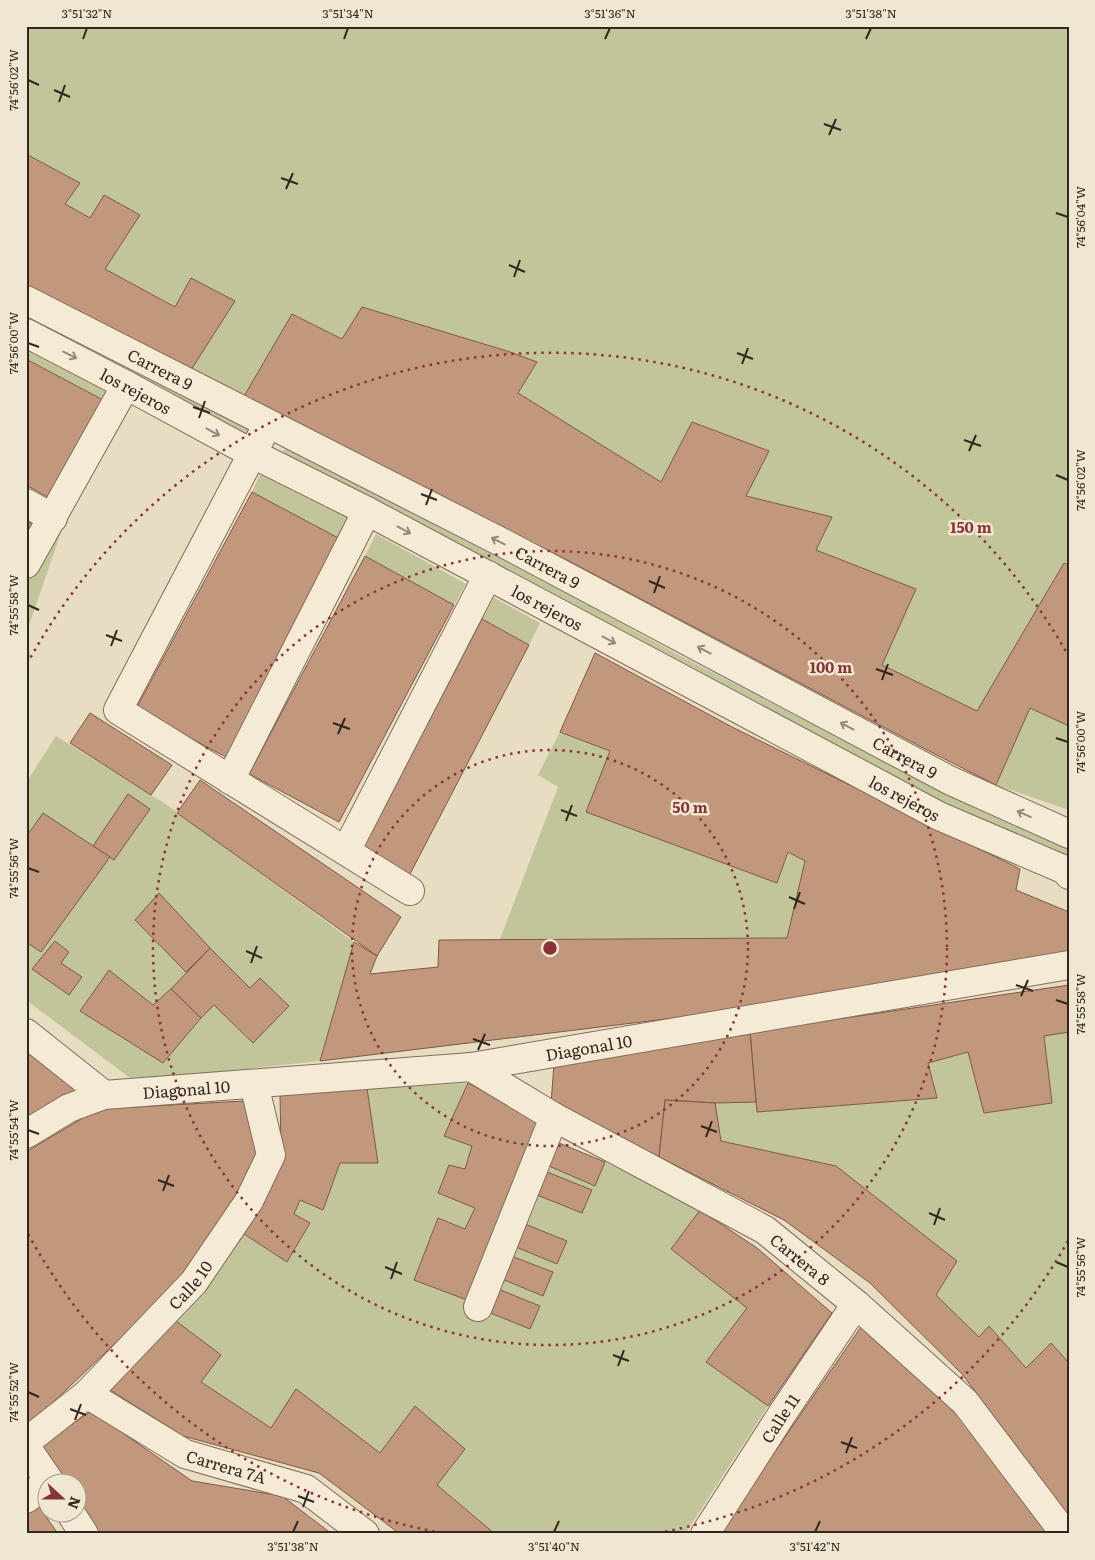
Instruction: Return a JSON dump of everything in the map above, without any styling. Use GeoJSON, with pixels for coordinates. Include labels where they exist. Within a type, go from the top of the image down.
{"type":"FeatureCollection","features":[{"type":"Feature","properties":{"kind":"street","name":"Carrera 9"},"geometry":{"type":"LineString","coordinates":[[26,300],[516,550],[949,780],[1069,834]]}},
{"type":"Feature","properties":{"kind":"street","name":"los rejeros"},"geometry":{"type":"LineString","coordinates":[[26,333],[253,454],[367,511],[488,575],[939,816],[1065,870],[1069,875]]}},
{"type":"Feature","properties":{"kind":"street"},"geometry":{"type":"LineString","coordinates":[[26,564],[126,385]]}},
{"type":"Feature","properties":{"kind":"street"},"geometry":{"type":"LineString","coordinates":[[269,423],[118,710],[410,891]]}},
{"type":"Feature","properties":{"kind":"street"},"geometry":{"type":"LineString","coordinates":[[26,503],[52,518]]}},
{"type":"Feature","properties":{"kind":"street"},"geometry":{"type":"LineString","coordinates":[[230,780],[367,511]]}},
{"type":"Feature","properties":{"kind":"street"},"geometry":{"type":"LineString","coordinates":[[346,851],[488,575]]}},
{"type":"Feature","properties":{"kind":"street","name":"Diagonal 10"},"geometry":{"type":"LineString","coordinates":[[26,1134],[69,1108],[104,1095],[470,1067],[1069,965]]}},
{"type":"Feature","properties":{"kind":"street"},"geometry":{"type":"LineString","coordinates":[[26,1033],[104,1095]]}},
{"type":"Feature","properties":{"kind":"street","name":"Carrera 8"},"geometry":{"type":"LineString","coordinates":[[470,1067],[554,1117],[765,1230],[856,1304],[965,1402],[1065,1534]]}},
{"type":"Feature","properties":{"kind":"street","name":"Calle 10"},"geometry":{"type":"LineString","coordinates":[[26,1442],[87,1394],[194,1282],[250,1201],[271,1155],[254,1084]]}},
{"type":"Feature","properties":{"kind":"street"},"geometry":{"type":"LineString","coordinates":[[478,1307],[554,1117]]}},
{"type":"Feature","properties":{"kind":"street","name":"Calle 11"},"geometry":{"type":"LineString","coordinates":[[705,1534],[856,1304]]}},
{"type":"Feature","properties":{"kind":"street","name":"Carrera 7A"},"geometry":{"type":"LineString","coordinates":[[87,1394],[185,1454],[306,1489],[365,1534]]}},
{"type":"Feature","properties":{"kind":"street"},"geometry":{"type":"LineString","coordinates":[[26,1447],[42,1472]]}},
{"type":"Feature","properties":{"kind":"street"},"geometry":{"type":"LineString","coordinates":[[26,1499],[38,1490]]}},
{"type":"Feature","properties":{"kind":"street"},"geometry":{"type":"LineString","coordinates":[[76,1522],[84,1534]]}},
{"type":"Feature","properties":{"kind":"green space"},"geometry":{"type":"Polygon","coordinates":[[[26,26],[1069,26],[1069,565],[1064,564],[977,711],[882,665],[816,550],[832,517],[746,496],[769,451],[692,422],[661,482],[518,393],[536,363],[342,339],[292,314],[243,398],[189,373],[234,301],[191,278],[175,307],[105,269],[140,215],[90,218],[65,204],[80,183],[26,154],[26,26]]]}},
{"type":"Feature","properties":{"kind":"green space"},"geometry":{"type":"Polygon","coordinates":[[[26,310],[252,428],[248,437],[26,321],[26,310]]]}},
{"type":"Feature","properties":{"kind":"green space"},"geometry":{"type":"Polygon","coordinates":[[[26,343],[112,388],[105,401],[26,359],[26,343]]]}},
{"type":"Feature","properties":{"kind":"green space"},"geometry":{"type":"Polygon","coordinates":[[[125,397],[134,400],[61,532],[26,634],[26,574],[125,397]]]}},
{"type":"Feature","properties":{"kind":"green space"},"geometry":{"type":"Polygon","coordinates":[[[288,444],[428,517],[677,654],[901,770],[1069,845],[1069,857],[896,781],[281,455],[288,444]]]}},
{"type":"Feature","properties":{"kind":"green space"},"geometry":{"type":"Polygon","coordinates":[[[262,470],[353,519],[342,540],[252,492],[262,470]]]}},
{"type":"Feature","properties":{"kind":"green space"},"geometry":{"type":"Polygon","coordinates":[[[376,534],[466,584],[454,605],[365,556],[376,534]]]}},
{"type":"Feature","properties":{"kind":"green space"},"geometry":{"type":"Polygon","coordinates":[[[493,597],[540,623],[529,645],[482,619],[493,597]]]}},
{"type":"Feature","properties":{"kind":"green space"},"geometry":{"type":"Polygon","coordinates":[[[26,634],[31,660],[26,658],[26,634]]]}},
{"type":"Feature","properties":{"kind":"green space"},"geometry":{"type":"Polygon","coordinates":[[[1030,708],[1069,726],[1069,810],[996,785],[1030,708]]]}},
{"type":"Feature","properties":{"kind":"green space"},"geometry":{"type":"Polygon","coordinates":[[[560,732],[610,751],[587,812],[777,883],[789,852],[805,861],[787,938],[500,939],[558,787],[538,775],[560,732]]]}},
{"type":"Feature","properties":{"kind":"green space"},"geometry":{"type":"Polygon","coordinates":[[[56,736],[167,805],[354,942],[320,1061],[134,1081],[26,1000],[26,783],[56,736]]]}},
{"type":"Feature","properties":{"kind":"green space"},"geometry":{"type":"Polygon","coordinates":[[[1069,1032],[1069,1363],[1051,1343],[1026,1368],[989,1326],[979,1337],[936,1295],[957,1261],[836,1166],[721,1141],[715,1103],[756,1102],[757,1112],[936,1098],[928,1063],[968,1052],[984,1113],[1052,1103],[1044,1036],[1069,1032]]]}},
{"type":"Feature","properties":{"kind":"green space"},"geometry":{"type":"Polygon","coordinates":[[[468,1083],[445,1136],[472,1146],[465,1169],[449,1165],[438,1193],[475,1208],[465,1229],[438,1219],[414,1280],[467,1300],[488,1312],[530,1329],[540,1306],[498,1289],[502,1279],[553,1272],[511,1256],[516,1247],[557,1264],[567,1242],[525,1224],[537,1195],[582,1213],[592,1190],[547,1172],[549,1166],[595,1185],[605,1162],[700,1210],[671,1249],[747,1308],[706,1362],[768,1406],[685,1534],[495,1534],[437,1485],[464,1449],[415,1407],[380,1453],[296,1390],[271,1428],[201,1382],[176,1321],[244,1234],[287,1262],[310,1224],[294,1214],[300,1200],[323,1210],[367,1088],[468,1083]]]}},
{"type":"Feature","properties":{"kind":"building"},"geometry":{"type":"Polygon","coordinates":[[[26,154],[80,183],[65,204],[90,218],[104,195],[140,215],[105,269],[175,307],[191,278],[235,301],[189,373],[26,286],[26,154]]]}},
{"type":"Feature","properties":{"kind":"building"},"geometry":{"type":"Polygon","coordinates":[[[362,307],[537,362],[518,393],[661,482],[692,422],[769,451],[746,496],[832,517],[816,550],[916,589],[882,665],[977,711],[1064,563],[1069,565],[1069,726],[1030,708],[996,785],[565,559],[243,398],[292,314],[342,339],[362,307]]]}},
{"type":"Feature","properties":{"kind":"building"},"geometry":{"type":"Polygon","coordinates":[[[26,359],[105,401],[51,499],[26,485],[26,359]]]}},
{"type":"Feature","properties":{"kind":"building"},"geometry":{"type":"Polygon","coordinates":[[[252,492],[342,540],[226,757],[136,709],[252,492]]]}},
{"type":"Feature","properties":{"kind":"building"},"geometry":{"type":"Polygon","coordinates":[[[26,521],[32,524],[26,535],[26,521]]]}},
{"type":"Feature","properties":{"kind":"building"},"geometry":{"type":"Polygon","coordinates":[[[365,556],[454,605],[339,822],[249,774],[365,556]]]}},
{"type":"Feature","properties":{"kind":"building"},"geometry":{"type":"Polygon","coordinates":[[[482,619],[529,645],[410,874],[362,850],[482,619]]]}},
{"type":"Feature","properties":{"kind":"building"},"geometry":{"type":"Polygon","coordinates":[[[595,653],[732,727],[1020,869],[1016,890],[1069,912],[1069,952],[699,1015],[320,1061],[354,942],[377,956],[370,974],[438,967],[439,940],[787,938],[805,861],[788,852],[777,883],[586,812],[610,751],[560,732],[595,653]]]}},
{"type":"Feature","properties":{"kind":"building"},"geometry":{"type":"Polygon","coordinates":[[[90,713],[172,765],[151,795],[70,743],[90,713]]]}},
{"type":"Feature","properties":{"kind":"building"},"geometry":{"type":"Polygon","coordinates":[[[200,780],[401,917],[377,956],[177,813],[200,780]]]}},
{"type":"Feature","properties":{"kind":"building"},"geometry":{"type":"Polygon","coordinates":[[[128,794],[150,809],[114,860],[93,846],[128,794]]]}},
{"type":"Feature","properties":{"kind":"building"},"geometry":{"type":"Polygon","coordinates":[[[43,813],[110,857],[41,952],[26,942],[26,837],[43,813]]]}},
{"type":"Feature","properties":{"kind":"building"},"geometry":{"type":"Polygon","coordinates":[[[159,893],[210,948],[186,972],[135,920],[159,893]]]}},
{"type":"Feature","properties":{"kind":"building"},"geometry":{"type":"Polygon","coordinates":[[[55,941],[69,952],[61,963],[82,977],[69,995],[32,969],[55,941]]]}},
{"type":"Feature","properties":{"kind":"building"},"geometry":{"type":"Polygon","coordinates":[[[210,948],[250,988],[260,978],[289,1006],[253,1043],[214,1005],[201,1018],[171,989],[210,948]]]}},
{"type":"Feature","properties":{"kind":"building"},"geometry":{"type":"Polygon","coordinates":[[[109,970],[153,1005],[171,989],[201,1018],[163,1063],[80,1011],[109,970]]]}},
{"type":"Feature","properties":{"kind":"building"},"geometry":{"type":"Polygon","coordinates":[[[1069,985],[1069,1032],[1044,1036],[1052,1103],[984,1113],[968,1052],[928,1063],[937,1098],[757,1112],[750,1032],[1069,985]]]}},
{"type":"Feature","properties":{"kind":"building"},"geometry":{"type":"Polygon","coordinates":[[[750,1032],[756,1102],[715,1103],[665,1100],[659,1157],[551,1104],[554,1064],[750,1032]]]}},
{"type":"Feature","properties":{"kind":"building"},"geometry":{"type":"Polygon","coordinates":[[[26,1044],[81,1091],[26,1124],[26,1044]]]}},
{"type":"Feature","properties":{"kind":"building"},"geometry":{"type":"Polygon","coordinates":[[[468,1083],[539,1121],[467,1300],[414,1280],[438,1218],[465,1229],[475,1208],[438,1193],[449,1165],[465,1169],[472,1146],[444,1136],[468,1083]]]}},
{"type":"Feature","properties":{"kind":"building"},"geometry":{"type":"Polygon","coordinates":[[[367,1088],[378,1163],[340,1163],[323,1210],[300,1200],[294,1214],[310,1223],[287,1262],[244,1234],[281,1150],[280,1094],[367,1088]]]}},
{"type":"Feature","properties":{"kind":"building"},"geometry":{"type":"Polygon","coordinates":[[[665,1100],[715,1103],[721,1141],[836,1166],[957,1261],[936,1295],[979,1337],[989,1326],[1026,1368],[1051,1343],[1069,1363],[1069,1516],[962,1374],[870,1283],[784,1220],[659,1157],[665,1100]]]}},
{"type":"Feature","properties":{"kind":"building"},"geometry":{"type":"Polygon","coordinates":[[[244,1101],[261,1156],[186,1276],[27,1427],[26,1152],[98,1109],[244,1101]]]}},
{"type":"Feature","properties":{"kind":"building"},"geometry":{"type":"Polygon","coordinates":[[[559,1143],[605,1162],[595,1186],[549,1166],[559,1143]]]}},
{"type":"Feature","properties":{"kind":"building"},"geometry":{"type":"Polygon","coordinates":[[[547,1172],[592,1190],[582,1213],[537,1195],[547,1172]]]}},
{"type":"Feature","properties":{"kind":"building"},"geometry":{"type":"Polygon","coordinates":[[[700,1210],[757,1248],[832,1313],[768,1406],[706,1362],[747,1308],[671,1249],[700,1210]]]}},
{"type":"Feature","properties":{"kind":"building"},"geometry":{"type":"Polygon","coordinates":[[[525,1224],[567,1241],[557,1264],[516,1247],[525,1224]]]}},
{"type":"Feature","properties":{"kind":"building"},"geometry":{"type":"Polygon","coordinates":[[[511,1256],[553,1272],[543,1296],[502,1279],[511,1256]]]}},
{"type":"Feature","properties":{"kind":"building"},"geometry":{"type":"Polygon","coordinates":[[[498,1289],[540,1306],[530,1329],[488,1312],[498,1289]]]}},
{"type":"Feature","properties":{"kind":"building"},"geometry":{"type":"Polygon","coordinates":[[[176,1321],[221,1355],[201,1382],[271,1428],[296,1389],[380,1453],[415,1406],[465,1449],[437,1485],[495,1534],[400,1534],[319,1473],[183,1436],[110,1390],[176,1321]]]}},
{"type":"Feature","properties":{"kind":"building"},"geometry":{"type":"Polygon","coordinates":[[[861,1327],[957,1410],[1048,1534],[718,1534],[861,1327]]]}},
{"type":"Feature","properties":{"kind":"building"},"geometry":{"type":"Polygon","coordinates":[[[91,1411],[192,1481],[282,1496],[332,1534],[100,1534],[88,1515],[88,1472],[60,1472],[42,1445],[91,1411]]]}},
{"type":"Feature","properties":{"kind":"building"},"geometry":{"type":"Polygon","coordinates":[[[36,1502],[38,1505],[38,1522],[50,1522],[58,1534],[26,1534],[26,1510],[36,1502]]]}}]}
